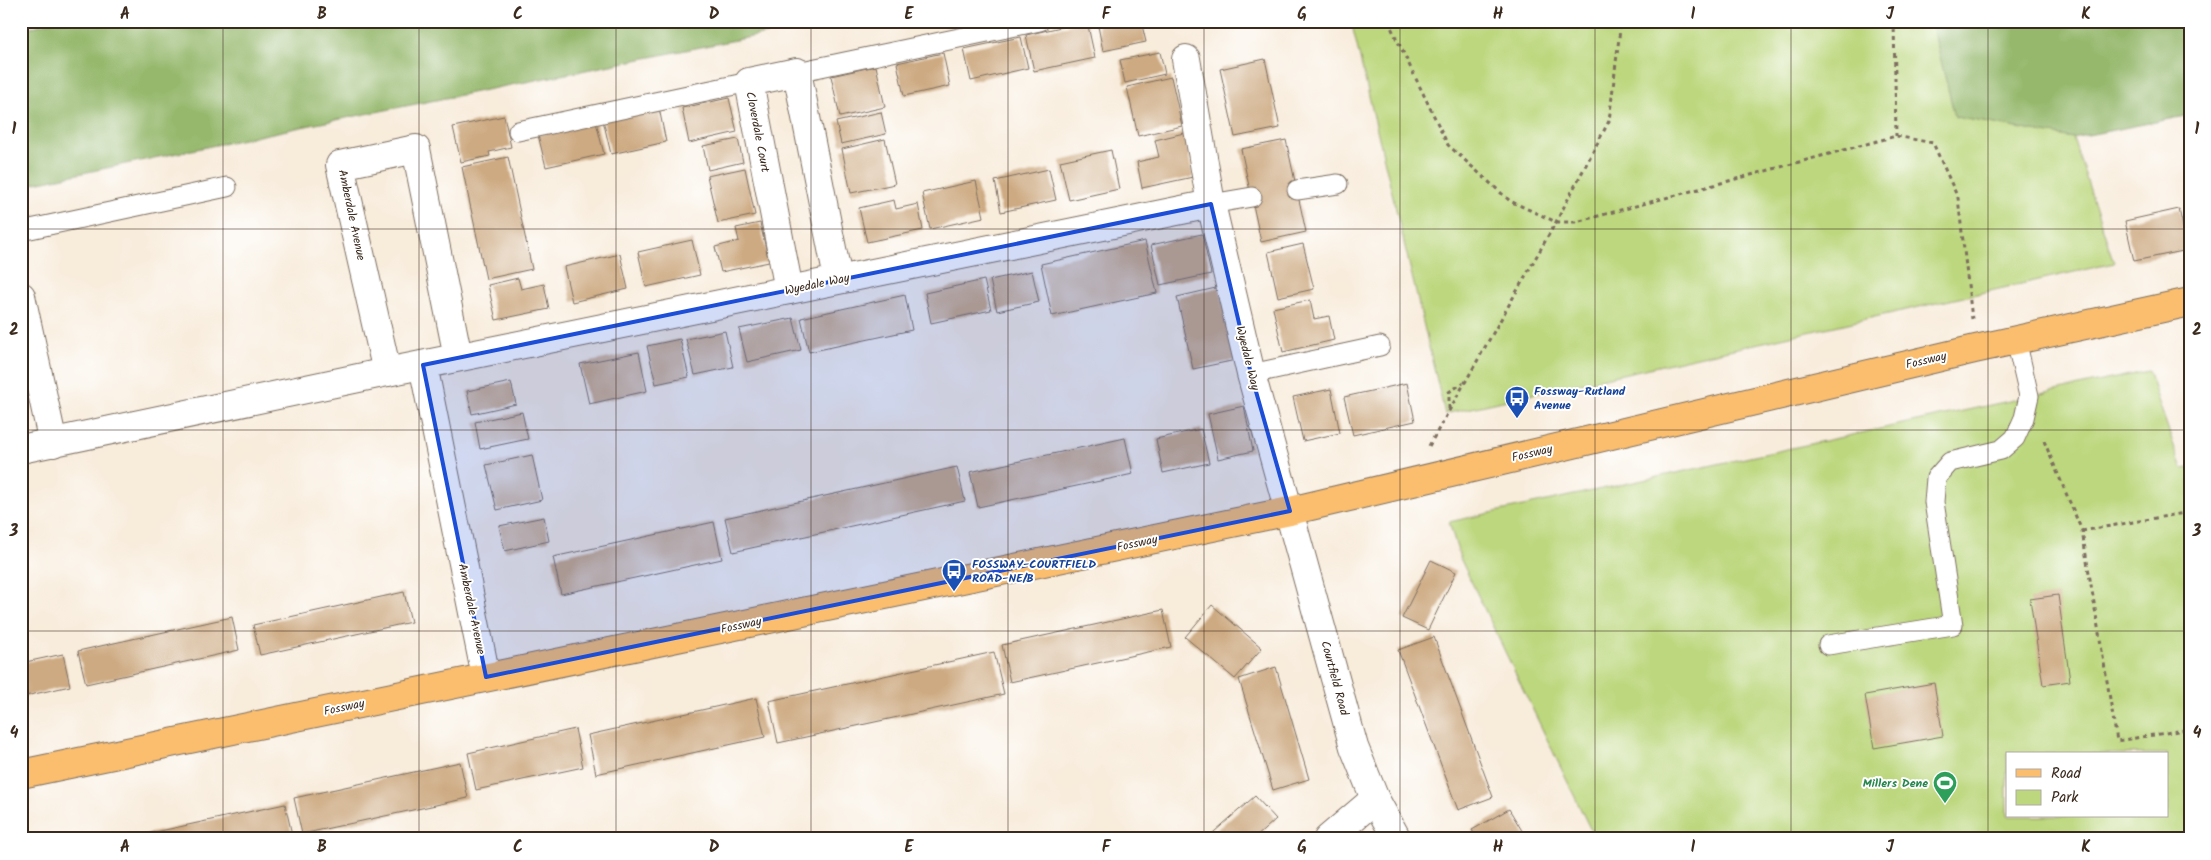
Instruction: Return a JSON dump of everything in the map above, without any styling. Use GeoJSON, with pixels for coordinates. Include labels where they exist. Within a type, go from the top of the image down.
{"type":"FeatureCollection","features":[{"type":"Feature","properties":{"kind":"main road","name":"Fossway"},"geometry":{"type":"LineString","coordinates":[[21,774],[1290,511],[1975,349],[2190,302]]}},
{"type":"Feature","properties":{"kind":"street","name":"Wyedale Way"},"geometry":{"type":"LineString","coordinates":[[1186,59],[1211,204],[1251,374],[1290,511]]}},
{"type":"Feature","properties":{"kind":"street","name":"Cloverdale Court"},"geometry":{"type":"LineString","coordinates":[[789,290],[749,82],[796,72]]}},
{"type":"Feature","properties":{"kind":"street"},"geometry":{"type":"LineString","coordinates":[[796,72],[838,279]]}},
{"type":"Feature","properties":{"kind":"street","name":"Amberdale Avenue"},"geometry":{"type":"LineString","coordinates":[[387,372],[340,165],[416,149],[458,357]]}},
{"type":"Feature","properties":{"kind":"street","name":"Wyedale Way"},"geometry":{"type":"LineString","coordinates":[[21,450],[458,357],[1211,204]]}},
{"type":"Feature","properties":{"kind":"street"},"geometry":{"type":"LineString","coordinates":[[21,296],[52,443]]}},
{"type":"Feature","properties":{"kind":"street","name":"Amberdale Avenue"},"geometry":{"type":"LineString","coordinates":[[422,365],[486,677]]}},
{"type":"Feature","properties":{"kind":"street","name":"Courtfield Road"},"geometry":{"type":"LineString","coordinates":[[1290,511],[1354,747],[1375,799],[1398,839]]}},
{"type":"Feature","properties":{"kind":"street"},"geometry":{"type":"LineString","coordinates":[[1328,839],[1375,799]]}},
{"type":"Feature","properties":{"kind":"lane"},"geometry":{"type":"LineString","coordinates":[[796,72],[1040,21]]}},
{"type":"Feature","properties":{"kind":"lane"},"geometry":{"type":"LineString","coordinates":[[518,131],[749,82]]}},
{"type":"Feature","properties":{"kind":"lane"},"geometry":{"type":"LineString","coordinates":[[1297,190],[1338,184]]}},
{"type":"Feature","properties":{"kind":"lane"},"geometry":{"type":"LineString","coordinates":[[21,231],[227,186]]}},
{"type":"Feature","properties":{"kind":"lane"},"geometry":{"type":"LineString","coordinates":[[1211,204],[1252,197]]}},
{"type":"Feature","properties":{"kind":"lane"},"geometry":{"type":"LineString","coordinates":[[1828,645],[1953,625],[1934,502],[1936,478],[1950,462],[2001,450],[2015,438],[2024,418],[2029,396],[2016,340]]}},
{"type":"Feature","properties":{"kind":"lane"},"geometry":{"type":"LineString","coordinates":[[1251,374],[1380,346]]}},
{"type":"Feature","properties":{"kind":"path"},"geometry":{"type":"LineString","coordinates":[[1388,21],[1448,145],[1510,201],[1556,222],[1576,222],[1896,136],[1933,143],[1958,198],[1975,349]]}},
{"type":"Feature","properties":{"kind":"path"},"geometry":{"type":"LineString","coordinates":[[1409,482],[1556,222],[1609,121],[1621,21]]}},
{"type":"Feature","properties":{"kind":"path"},"geometry":{"type":"LineString","coordinates":[[1894,21],[1896,136]]}},
{"type":"Feature","properties":{"kind":"path"},"geometry":{"type":"LineString","coordinates":[[1448,410],[1449,392],[1464,382]]}},
{"type":"Feature","properties":{"kind":"path"},"geometry":{"type":"LineString","coordinates":[[2028,403],[2082,531],[2117,741],[2190,729]]}},
{"type":"Feature","properties":{"kind":"path"},"geometry":{"type":"LineString","coordinates":[[2082,531],[2190,512]]}},
{"type":"Feature","properties":{"kind":"highlighted area"},"geometry":{"type":"Polygon","coordinates":[[[1211,204],[1251,374],[1290,511],[486,677],[423,365],[1211,204]]]}},
{"type":"Feature","properties":{"kind":"green space"},"geometry":{"type":"Polygon","coordinates":[[[54,21],[831,21],[311,125],[21,186],[21,30],[54,21]]]}},
{"type":"Feature","properties":{"kind":"green space"},"geometry":{"type":"Polygon","coordinates":[[[1351,21],[1931,21],[1956,117],[2073,138],[2114,263],[1445,414],[1351,21]]]}},
{"type":"Feature","properties":{"kind":"green space"},"geometry":{"type":"Polygon","coordinates":[[[1931,21],[2190,21],[2190,115],[2073,138],[1955,117],[1931,21]]]}},
{"type":"Feature","properties":{"kind":"green space"},"geometry":{"type":"Polygon","coordinates":[[[2148,371],[2182,469],[2190,468],[2190,839],[1595,839],[1460,558],[1449,522],[2148,371]]]}},
{"type":"Feature","properties":{"kind":"building"},"geometry":{"type":"Polygon","coordinates":[[[1087,21],[1095,58],[1034,71],[1026,35],[1087,21]]]}},
{"type":"Feature","properties":{"kind":"building"},"geometry":{"type":"Polygon","coordinates":[[[1097,21],[1141,21],[1146,42],[1103,51],[1097,21]]]}},
{"type":"Feature","properties":{"kind":"building"},"geometry":{"type":"Polygon","coordinates":[[[1021,37],[1028,68],[971,81],[964,49],[1021,37]]]}},
{"type":"Feature","properties":{"kind":"building"},"geometry":{"type":"Polygon","coordinates":[[[1160,52],[1165,74],[1125,83],[1120,60],[1160,52]]]}},
{"type":"Feature","properties":{"kind":"building"},"geometry":{"type":"Polygon","coordinates":[[[943,53],[950,86],[904,96],[897,63],[943,53]]]}},
{"type":"Feature","properties":{"kind":"building"},"geometry":{"type":"Polygon","coordinates":[[[1265,59],[1280,128],[1235,137],[1220,69],[1265,59]]]}},
{"type":"Feature","properties":{"kind":"building"},"geometry":{"type":"Polygon","coordinates":[[[876,66],[885,107],[840,117],[831,76],[876,66]]]}},
{"type":"Feature","properties":{"kind":"building"},"geometry":{"type":"Polygon","coordinates":[[[1171,77],[1182,126],[1138,136],[1127,87],[1171,77]]]}},
{"type":"Feature","properties":{"kind":"building"},"geometry":{"type":"Polygon","coordinates":[[[729,98],[737,132],[689,143],[682,108],[729,98]]]}},
{"type":"Feature","properties":{"kind":"building"},"geometry":{"type":"Polygon","coordinates":[[[659,108],[666,142],[611,154],[603,120],[659,108]]]}},
{"type":"Feature","properties":{"kind":"building"},"geometry":{"type":"Polygon","coordinates":[[[881,112],[886,134],[841,144],[836,122],[881,112]]]}},
{"type":"Feature","properties":{"kind":"building"},"geometry":{"type":"Polygon","coordinates":[[[504,116],[511,147],[489,152],[490,156],[461,162],[453,127],[504,116]]]}},
{"type":"Feature","properties":{"kind":"building"},"geometry":{"type":"Polygon","coordinates":[[[596,122],[604,154],[546,167],[538,135],[596,122]]]}},
{"type":"Feature","properties":{"kind":"building"},"geometry":{"type":"Polygon","coordinates":[[[1184,133],[1193,177],[1142,188],[1137,162],[1159,157],[1155,140],[1184,133]]]}},
{"type":"Feature","properties":{"kind":"building"},"geometry":{"type":"Polygon","coordinates":[[[738,139],[743,162],[708,170],[703,146],[738,139]]]}},
{"type":"Feature","properties":{"kind":"building"},"geometry":{"type":"Polygon","coordinates":[[[885,139],[895,184],[851,193],[842,149],[885,139]]]}},
{"type":"Feature","properties":{"kind":"building"},"geometry":{"type":"Polygon","coordinates":[[[1286,140],[1306,232],[1261,242],[1241,149],[1286,140]]]}},
{"type":"Feature","properties":{"kind":"building"},"geometry":{"type":"Polygon","coordinates":[[[1111,150],[1119,189],[1069,200],[1060,161],[1111,150]]]}},
{"type":"Feature","properties":{"kind":"building"},"geometry":{"type":"Polygon","coordinates":[[[508,157],[532,269],[486,279],[462,167],[508,157]]]}},
{"type":"Feature","properties":{"kind":"building"},"geometry":{"type":"Polygon","coordinates":[[[745,168],[755,215],[718,223],[707,176],[745,168]]]}},
{"type":"Feature","properties":{"kind":"building"},"geometry":{"type":"Polygon","coordinates":[[[1049,169],[1056,200],[1001,212],[995,181],[1049,169]]]}},
{"type":"Feature","properties":{"kind":"building"},"geometry":{"type":"Polygon","coordinates":[[[976,181],[984,217],[930,229],[922,193],[976,181]]]}},
{"type":"Feature","properties":{"kind":"building"},"geometry":{"type":"Polygon","coordinates":[[[894,200],[896,209],[918,204],[923,230],[867,242],[859,208],[894,200]]]}},
{"type":"Feature","properties":{"kind":"building"},"geometry":{"type":"Polygon","coordinates":[[[2179,209],[2188,250],[2134,261],[2125,221],[2179,209]]]}},
{"type":"Feature","properties":{"kind":"building"},"geometry":{"type":"Polygon","coordinates":[[[760,223],[769,262],[721,272],[715,247],[739,241],[736,228],[760,223]]]}},
{"type":"Feature","properties":{"kind":"building"},"geometry":{"type":"Polygon","coordinates":[[[1202,234],[1211,274],[1160,285],[1151,245],[1202,234]]]}},
{"type":"Feature","properties":{"kind":"building"},"geometry":{"type":"Polygon","coordinates":[[[692,240],[700,275],[646,287],[638,252],[692,240]]]}},
{"type":"Feature","properties":{"kind":"building"},"geometry":{"type":"Polygon","coordinates":[[[1145,241],[1157,293],[1052,316],[1041,264],[1145,241]]]}},
{"type":"Feature","properties":{"kind":"building"},"geometry":{"type":"Polygon","coordinates":[[[1303,244],[1314,289],[1278,297],[1268,252],[1303,244]]]}},
{"type":"Feature","properties":{"kind":"building"},"geometry":{"type":"Polygon","coordinates":[[[620,254],[628,289],[572,302],[564,267],[620,254]]]}},
{"type":"Feature","properties":{"kind":"building"},"geometry":{"type":"Polygon","coordinates":[[[1032,271],[1039,302],[997,311],[990,280],[1032,271]]]}},
{"type":"Feature","properties":{"kind":"building"},"geometry":{"type":"Polygon","coordinates":[[[518,278],[521,289],[544,284],[549,309],[496,320],[488,285],[518,278]]]}},
{"type":"Feature","properties":{"kind":"building"},"geometry":{"type":"Polygon","coordinates":[[[984,280],[991,310],[931,323],[925,293],[984,280]]]}},
{"type":"Feature","properties":{"kind":"building"},"geometry":{"type":"Polygon","coordinates":[[[1220,287],[1236,360],[1193,369],[1177,297],[1220,287]]]}},
{"type":"Feature","properties":{"kind":"building"},"geometry":{"type":"Polygon","coordinates":[[[905,295],[912,330],[809,352],[801,318],[905,295]]]}},
{"type":"Feature","properties":{"kind":"building"},"geometry":{"type":"Polygon","coordinates":[[[1310,300],[1314,319],[1329,316],[1334,340],[1283,352],[1273,308],[1310,300]]]}},
{"type":"Feature","properties":{"kind":"building"},"geometry":{"type":"Polygon","coordinates":[[[793,318],[801,350],[747,362],[739,329],[793,318]]]}},
{"type":"Feature","properties":{"kind":"building"},"geometry":{"type":"Polygon","coordinates":[[[725,331],[733,367],[695,375],[686,339],[725,331]]]}},
{"type":"Feature","properties":{"kind":"building"},"geometry":{"type":"Polygon","coordinates":[[[680,339],[689,377],[656,384],[647,346],[680,339]]]}},
{"type":"Feature","properties":{"kind":"building"},"geometry":{"type":"Polygon","coordinates":[[[639,352],[647,391],[589,404],[580,364],[639,352]]]}},
{"type":"Feature","properties":{"kind":"building"},"geometry":{"type":"Polygon","coordinates":[[[511,382],[516,404],[472,414],[467,391],[511,382]]]}},
{"type":"Feature","properties":{"kind":"building"},"geometry":{"type":"Polygon","coordinates":[[[1407,383],[1415,421],[1353,435],[1344,397],[1407,383]]]}},
{"type":"Feature","properties":{"kind":"building"},"geometry":{"type":"Polygon","coordinates":[[[1331,389],[1340,433],[1303,441],[1293,397],[1331,389]]]}},
{"type":"Feature","properties":{"kind":"building"},"geometry":{"type":"Polygon","coordinates":[[[1244,406],[1253,451],[1218,459],[1208,414],[1244,406]]]}},
{"type":"Feature","properties":{"kind":"building"},"geometry":{"type":"Polygon","coordinates":[[[522,412],[528,439],[480,449],[475,422],[522,412]]]}},
{"type":"Feature","properties":{"kind":"building"},"geometry":{"type":"Polygon","coordinates":[[[1201,429],[1209,463],[1163,473],[1156,439],[1201,429]]]}},
{"type":"Feature","properties":{"kind":"building"},"geometry":{"type":"Polygon","coordinates":[[[1125,438],[1133,474],[978,507],[970,472],[1125,438]]]}},
{"type":"Feature","properties":{"kind":"building"},"geometry":{"type":"Polygon","coordinates":[[[532,455],[542,500],[497,510],[486,465],[532,455]]]}},
{"type":"Feature","properties":{"kind":"building"},"geometry":{"type":"Polygon","coordinates":[[[957,467],[965,501],[733,552],[725,518],[957,467]]]}},
{"type":"Feature","properties":{"kind":"building"},"geometry":{"type":"Polygon","coordinates":[[[544,517],[549,541],[505,551],[499,526],[544,517]]]}},
{"type":"Feature","properties":{"kind":"building"},"geometry":{"type":"Polygon","coordinates":[[[714,522],[722,559],[561,594],[553,557],[714,522]]]}},
{"type":"Feature","properties":{"kind":"building"},"geometry":{"type":"Polygon","coordinates":[[[1431,560],[1456,572],[1428,630],[1402,618],[1431,560]]]}},
{"type":"Feature","properties":{"kind":"building"},"geometry":{"type":"Polygon","coordinates":[[[404,592],[411,622],[260,655],[253,625],[404,592]]]}},
{"type":"Feature","properties":{"kind":"building"},"geometry":{"type":"Polygon","coordinates":[[[2058,595],[2070,681],[2043,685],[2030,599],[2058,595]]]}},
{"type":"Feature","properties":{"kind":"building"},"geometry":{"type":"Polygon","coordinates":[[[1212,605],[1262,648],[1235,679],[1185,637],[1212,605]]]}},
{"type":"Feature","properties":{"kind":"building"},"geometry":{"type":"Polygon","coordinates":[[[1163,610],[1171,647],[1010,682],[1002,645],[1163,610]]]}},
{"type":"Feature","properties":{"kind":"building"},"geometry":{"type":"Polygon","coordinates":[[[232,617],[239,650],[86,684],[78,651],[232,617]]]}},
{"type":"Feature","properties":{"kind":"building"},"geometry":{"type":"Polygon","coordinates":[[[1434,637],[1493,797],[1458,810],[1398,650],[1434,637]]]}},
{"type":"Feature","properties":{"kind":"building"},"geometry":{"type":"Polygon","coordinates":[[[994,652],[1004,694],[778,743],[769,701],[994,652]]]}},
{"type":"Feature","properties":{"kind":"building"},"geometry":{"type":"Polygon","coordinates":[[[63,654],[70,686],[21,697],[21,663],[63,654]]]}},
{"type":"Feature","properties":{"kind":"building"},"geometry":{"type":"Polygon","coordinates":[[[1276,667],[1309,779],[1273,790],[1239,679],[1276,667]]]}},
{"type":"Feature","properties":{"kind":"building"},"geometry":{"type":"Polygon","coordinates":[[[1934,683],[1943,736],[1874,748],[1865,695],[1934,683]]]}},
{"type":"Feature","properties":{"kind":"building"},"geometry":{"type":"Polygon","coordinates":[[[756,698],[765,737],[596,774],[588,735],[756,698]]]}},
{"type":"Feature","properties":{"kind":"building"},"geometry":{"type":"Polygon","coordinates":[[[575,729],[583,767],[476,790],[468,753],[575,729]]]}},
{"type":"Feature","properties":{"kind":"building"},"geometry":{"type":"Polygon","coordinates":[[[460,762],[468,798],[302,834],[294,798],[460,762]]]}},
{"type":"Feature","properties":{"kind":"building"},"geometry":{"type":"Polygon","coordinates":[[[1255,796],[1276,819],[1254,839],[1206,839],[1255,796]]]}},
{"type":"Feature","properties":{"kind":"building"},"geometry":{"type":"Polygon","coordinates":[[[285,804],[293,839],[128,839],[128,838],[285,804]]]}},
{"type":"Feature","properties":{"kind":"building"},"geometry":{"type":"Polygon","coordinates":[[[1509,809],[1527,839],[1477,839],[1472,830],[1509,809]]]}},
{"type":"Feature","properties":{"kind":"place","name":"Fossway-Rutland Avenue"},"geometry":{"type":"Point","coordinates":[1517,419]}},
{"type":"Feature","properties":{"kind":"place","name":"FOSSWAY-COURTFIELD ROAD-NE/B"},"geometry":{"type":"Point","coordinates":[954,592]}},
{"type":"Feature","properties":{"kind":"place","name":"Millers Dene"},"geometry":{"type":"Point","coordinates":[1945,804]}}]}
